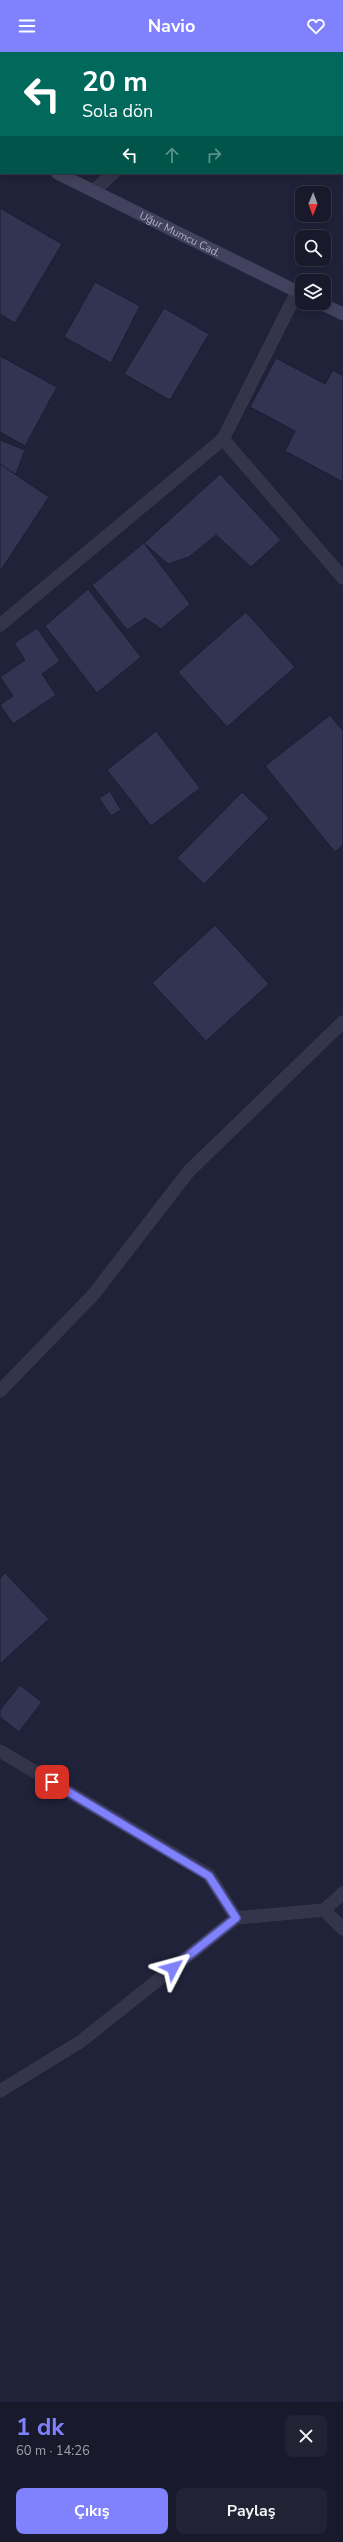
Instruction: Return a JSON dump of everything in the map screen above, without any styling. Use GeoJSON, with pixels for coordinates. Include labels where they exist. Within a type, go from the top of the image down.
{"type":"FeatureCollection","features":[{"type":"Feature","properties":{"kind":"street","name":"Uğur Mumcu Cad."},"geometry":{"type":"LineString","coordinates":[[59,174],[295,291]]}},
{"type":"Feature","properties":{"kind":"street"},"geometry":{"type":"LineString","coordinates":[[94,191],[112,174]]}},
{"type":"Feature","properties":{"kind":"street"},"geometry":{"type":"LineString","coordinates":[[0,625],[223,439],[295,302]]}},
{"type":"Feature","properties":{"kind":"street"},"geometry":{"type":"LineString","coordinates":[[331,308],[343,314]]}},
{"type":"Feature","properties":{"kind":"street"},"geometry":{"type":"LineString","coordinates":[[223,439],[343,578]]}},
{"type":"Feature","properties":{"kind":"street"},"geometry":{"type":"LineString","coordinates":[[0,1390],[93,1295],[188,1171],[343,1022]]}},
{"type":"Feature","properties":{"kind":"street"},"geometry":{"type":"LineString","coordinates":[[0,1751],[209,1876],[236,1918]]}},
{"type":"Feature","properties":{"kind":"street"},"geometry":{"type":"LineString","coordinates":[[0,2092],[80,2042],[236,1918],[324,1910],[343,1893]]}},
{"type":"Feature","properties":{"kind":"street"},"geometry":{"type":"LineString","coordinates":[[324,1910],[343,1929]]}},
{"type":"Feature","properties":{"kind":"building"},"geometry":{"type":"Polygon","coordinates":[[[0,208],[62,244],[15,323],[0,314],[0,208]]]}},
{"type":"Feature","properties":{"kind":"building"},"geometry":{"type":"Polygon","coordinates":[[[95,282],[140,306],[111,363],[64,337],[95,282]]]}},
{"type":"Feature","properties":{"kind":"building"},"geometry":{"type":"Polygon","coordinates":[[[164,308],[209,334],[170,400],[124,374],[164,308]]]}},
{"type":"Feature","properties":{"kind":"building"},"geometry":{"type":"Polygon","coordinates":[[[0,356],[57,387],[25,446],[0,432],[0,356]]]}},
{"type":"Feature","properties":{"kind":"building"},"geometry":{"type":"Polygon","coordinates":[[[276,358],[325,384],[333,370],[343,376],[343,482],[285,451],[295,431],[250,407],[276,358]]]}},
{"type":"Feature","properties":{"kind":"building"},"geometry":{"type":"Polygon","coordinates":[[[0,440],[25,450],[16,474],[0,468],[0,440]]]}},
{"type":"Feature","properties":{"kind":"building"},"geometry":{"type":"Polygon","coordinates":[[[0,464],[49,497],[1,570],[0,570],[0,464]]]}},
{"type":"Feature","properties":{"kind":"building"},"geometry":{"type":"Polygon","coordinates":[[[220,474],[281,540],[251,567],[216,535],[189,557],[168,564],[144,543],[220,474]]]}},
{"type":"Feature","properties":{"kind":"building"},"geometry":{"type":"Polygon","coordinates":[[[144,543],[190,604],[161,629],[145,618],[127,630],[92,585],[144,543]]]}},
{"type":"Feature","properties":{"kind":"building"},"geometry":{"type":"Polygon","coordinates":[[[88,589],[141,657],[97,693],[45,626],[88,589]]]}},
{"type":"Feature","properties":{"kind":"building"},"geometry":{"type":"Polygon","coordinates":[[[246,612],[295,667],[227,727],[178,672],[246,612]]]}},
{"type":"Feature","properties":{"kind":"building"},"geometry":{"type":"Polygon","coordinates":[[[37,628],[60,661],[42,674],[56,695],[13,724],[0,705],[13,696],[0,677],[25,660],[14,643],[37,628]]]}},
{"type":"Feature","properties":{"kind":"building"},"geometry":{"type":"Polygon","coordinates":[[[330,715],[343,731],[343,845],[335,852],[265,766],[330,715]]]}},
{"type":"Feature","properties":{"kind":"building"},"geometry":{"type":"Polygon","coordinates":[[[156,731],[200,788],[151,826],[107,770],[156,731]]]}},
{"type":"Feature","properties":{"kind":"building"},"geometry":{"type":"Polygon","coordinates":[[[110,791],[121,810],[111,816],[99,798],[110,791]]]}},
{"type":"Feature","properties":{"kind":"building"},"geometry":{"type":"Polygon","coordinates":[[[242,792],[269,818],[204,884],[177,858],[242,792]]]}},
{"type":"Feature","properties":{"kind":"building"},"geometry":{"type":"Polygon","coordinates":[[[215,925],[269,984],[206,1041],[152,983],[215,925]]]}},
{"type":"Feature","properties":{"kind":"building"},"geometry":{"type":"Polygon","coordinates":[[[5,1573],[49,1619],[0,1664],[0,1578],[5,1573]]]}},
{"type":"Feature","properties":{"kind":"building"},"geometry":{"type":"Polygon","coordinates":[[[20,1685],[42,1702],[19,1732],[0,1717],[0,1710],[20,1685]]]}},
{"type":"Feature","properties":{"kind":"route"},"geometry":{"type":"LineString","coordinates":[[52,1782],[209,1876],[236,1918],[173,1968]]}}]}
